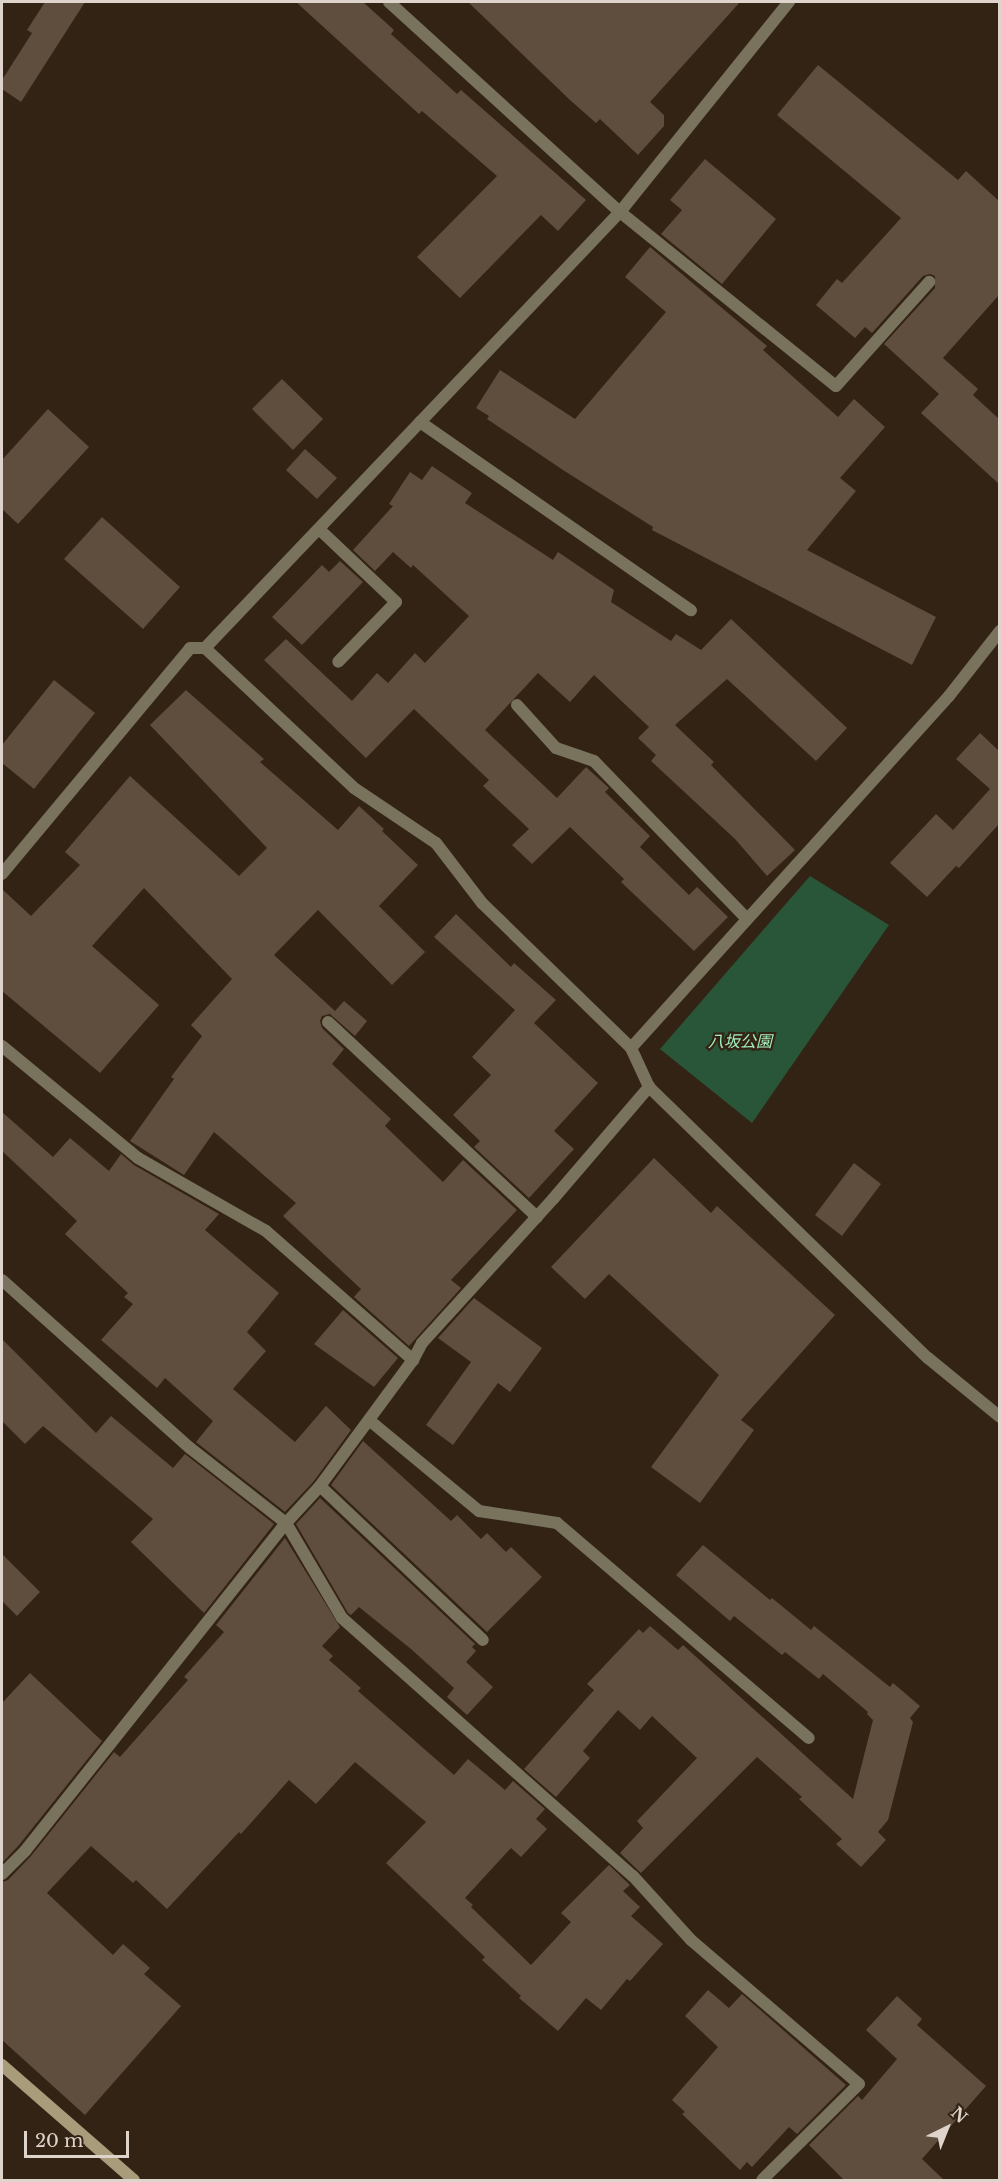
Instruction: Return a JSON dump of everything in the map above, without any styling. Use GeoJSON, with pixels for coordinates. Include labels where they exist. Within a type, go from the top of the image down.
{"type":"FeatureCollection","features":[{"type":"Feature","properties":{"kind":"main road"},"geometry":{"type":"LineString","coordinates":[[2,2065],[134,2181]]}},
{"type":"Feature","properties":{"kind":"street"},"geometry":{"type":"LineString","coordinates":[[389,2],[620,212],[836,386],[929,282]]}},
{"type":"Feature","properties":{"kind":"street"},"geometry":{"type":"LineString","coordinates":[[205,648],[620,212],[789,2]]}},
{"type":"Feature","properties":{"kind":"street"},"geometry":{"type":"LineString","coordinates":[[420,422],[691,610]]}},
{"type":"Feature","properties":{"kind":"street"},"geometry":{"type":"LineString","coordinates":[[319,529],[396,602],[338,662]]}},
{"type":"Feature","properties":{"kind":"street"},"geometry":{"type":"LineString","coordinates":[[631,1048],[949,696],[999,631]]}},
{"type":"Feature","properties":{"kind":"street"},"geometry":{"type":"LineString","coordinates":[[2,874],[190,648],[205,648],[354,788],[436,843],[482,903],[631,1048],[649,1087],[928,1358],[999,1417]]}},
{"type":"Feature","properties":{"kind":"street"},"geometry":{"type":"LineString","coordinates":[[517,705],[556,748],[594,761],[747,919]]}},
{"type":"Feature","properties":{"kind":"street"},"geometry":{"type":"LineString","coordinates":[[328,1022],[537,1217]]}},
{"type":"Feature","properties":{"kind":"street"},"geometry":{"type":"LineString","coordinates":[[2,1046],[138,1158],[266,1231],[413,1360]]}},
{"type":"Feature","properties":{"kind":"street"},"geometry":{"type":"LineString","coordinates":[[2,1874],[25,1851],[286,1523],[320,1486],[413,1360],[422,1343],[537,1217],[649,1087]]}},
{"type":"Feature","properties":{"kind":"street"},"geometry":{"type":"LineString","coordinates":[[2,1280],[190,1448],[286,1523],[342,1618],[633,1876],[692,1940],[859,2084],[762,2181]]}},
{"type":"Feature","properties":{"kind":"street"},"geometry":{"type":"LineString","coordinates":[[369,1420],[479,1511],[557,1522],[809,1738]]}},
{"type":"Feature","properties":{"kind":"street"},"geometry":{"type":"LineString","coordinates":[[320,1486],[483,1640]]}},
{"type":"Feature","properties":{"kind":"green space","name":"八坂公園"},"geometry":{"type":"Polygon","coordinates":[[[810,876],[889,925],[752,1123],[660,1049],[810,876]]]}},
{"type":"Feature","properties":{"kind":"building"},"geometry":{"type":"Polygon","coordinates":[[[45,2],[85,2],[21,102],[2,89],[2,80],[32,33],[27,30],[45,2]]]}},
{"type":"Feature","properties":{"kind":"building"},"geometry":{"type":"Polygon","coordinates":[[[296,2],[363,2],[394,30],[391,34],[457,94],[461,90],[586,200],[558,231],[541,215],[460,298],[417,257],[497,176],[422,111],[419,114],[296,2]]]}},
{"type":"Feature","properties":{"kind":"building"},"geometry":{"type":"Polygon","coordinates":[[[468,2],[740,2],[650,102],[664,115],[664,126],[638,155],[600,119],[596,123],[570,100],[468,2]]]}},
{"type":"Feature","properties":{"kind":"building"},"geometry":{"type":"Polygon","coordinates":[[[818,65],[958,180],[966,171],[999,201],[999,295],[943,358],[978,389],[973,395],[999,419],[999,484],[921,413],[939,394],[884,344],[935,288],[935,276],[930,274],[923,276],[872,333],[865,327],[855,338],[816,305],[837,279],[842,283],[901,218],[777,115],[818,65]]]}},
{"type":"Feature","properties":{"kind":"building"},"geometry":{"type":"Polygon","coordinates":[[[705,159],[776,219],[722,284],[661,234],[682,210],[670,200],[705,159]]]}},
{"type":"Feature","properties":{"kind":"building"},"geometry":{"type":"Polygon","coordinates":[[[650,247],[767,346],[763,350],[838,417],[854,399],[885,427],[840,478],[856,491],[807,550],[936,617],[912,665],[652,530],[653,527],[487,419],[489,416],[476,408],[500,370],[575,419],[666,312],[625,277],[650,247]]]}},
{"type":"Feature","properties":{"kind":"building"},"geometry":{"type":"Polygon","coordinates":[[[282,379],[323,419],[293,450],[252,409],[282,379]]]}},
{"type":"Feature","properties":{"kind":"building"},"geometry":{"type":"Polygon","coordinates":[[[48,409],[89,447],[18,524],[2,509],[2,460],[48,409]]]}},
{"type":"Feature","properties":{"kind":"building"},"geometry":{"type":"Polygon","coordinates":[[[305,449],[337,478],[317,499],[286,470],[305,449]]]}},
{"type":"Feature","properties":{"kind":"building"},"geometry":{"type":"Polygon","coordinates":[[[432,466],[472,493],[465,503],[553,560],[558,552],[614,590],[611,602],[671,641],[676,634],[701,650],[731,619],[847,728],[816,761],[727,679],[675,725],[714,762],[711,765],[795,850],[767,876],[735,839],[651,761],[656,755],[638,738],[649,727],[594,675],[570,702],[538,673],[485,730],[557,798],[586,767],[609,788],[605,792],[650,836],[640,847],[689,895],[697,887],[728,917],[694,951],[621,882],[624,879],[570,827],[532,864],[512,845],[529,829],[483,786],[489,780],[414,709],[366,758],[264,660],[286,639],[352,701],[377,673],[388,683],[415,653],[425,663],[469,616],[413,565],[411,568],[393,552],[375,571],[353,550],[393,506],[389,504],[410,472],[422,480],[432,466]]]}},
{"type":"Feature","properties":{"kind":"building"},"geometry":{"type":"Polygon","coordinates":[[[102,517],[180,587],[143,629],[64,559],[102,517]]]}},
{"type":"Feature","properties":{"kind":"building"},"geometry":{"type":"Polygon","coordinates":[[[340,561],[363,582],[302,645],[272,617],[322,565],[329,572],[340,561]]]}},
{"type":"Feature","properties":{"kind":"building"},"geometry":{"type":"Polygon","coordinates":[[[54,680],[95,713],[34,789],[2,763],[2,745],[54,680]]]}},
{"type":"Feature","properties":{"kind":"building"},"geometry":{"type":"Polygon","coordinates":[[[186,690],[264,759],[260,762],[338,830],[359,806],[418,865],[379,906],[425,952],[392,985],[318,910],[274,955],[335,1011],[344,1001],[367,1021],[355,1036],[330,1014],[322,1016],[320,1021],[322,1028],[344,1049],[332,1064],[391,1119],[385,1126],[443,1182],[463,1160],[517,1210],[451,1280],[461,1288],[409,1346],[354,1297],[361,1289],[283,1216],[296,1203],[214,1132],[184,1175],[130,1141],[174,1079],[171,1077],[202,1036],[191,1025],[232,979],[144,888],[92,946],[159,1005],[100,1073],[2,991],[2,889],[31,916],[80,865],[65,852],[130,776],[239,876],[267,848],[150,725],[186,690]]]}},
{"type":"Feature","properties":{"kind":"building"},"geometry":{"type":"Polygon","coordinates":[[[980,733],[999,751],[999,824],[959,868],[956,866],[927,897],[890,863],[936,814],[953,830],[990,789],[956,759],[980,733]]]}},
{"type":"Feature","properties":{"kind":"building"},"geometry":{"type":"Polygon","coordinates":[[[456,914],[511,967],[514,963],[556,1000],[534,1023],[598,1083],[554,1131],[574,1149],[529,1198],[474,1147],[480,1141],[453,1115],[491,1075],[472,1057],[515,1010],[434,937],[456,914]]]}},
{"type":"Feature","properties":{"kind":"building"},"geometry":{"type":"Polygon","coordinates":[[[2,1112],[53,1157],[70,1138],[109,1171],[121,1154],[134,1165],[219,1214],[205,1230],[279,1293],[247,1332],[266,1351],[233,1389],[295,1442],[326,1406],[351,1430],[314,1481],[285,1512],[196,1442],[213,1421],[165,1378],[157,1388],[101,1340],[133,1304],[124,1297],[128,1293],[65,1234],[77,1221],[2,1151],[2,1112]]]}},
{"type":"Feature","properties":{"kind":"building"},"geometry":{"type":"Polygon","coordinates":[[[654,1158],[711,1213],[717,1206],[835,1315],[741,1420],[754,1430],[700,1503],[651,1467],[719,1375],[609,1274],[585,1299],[551,1267],[654,1158]]]}},
{"type":"Feature","properties":{"kind":"building"},"geometry":{"type":"Polygon","coordinates":[[[854,1163],[881,1184],[842,1236],[815,1215],[854,1163]]]}},
{"type":"Feature","properties":{"kind":"building"},"geometry":{"type":"Polygon","coordinates":[[[474,1298],[542,1348],[510,1392],[498,1383],[453,1445],[426,1425],[471,1362],[438,1338],[474,1298]]]}},
{"type":"Feature","properties":{"kind":"building"},"geometry":{"type":"Polygon","coordinates":[[[343,1310],[398,1358],[374,1387],[314,1344],[343,1310]]]}},
{"type":"Feature","properties":{"kind":"building"},"geometry":{"type":"Polygon","coordinates":[[[2,1339],[96,1433],[111,1416],[173,1468],[185,1454],[274,1524],[204,1613],[131,1542],[153,1519],[43,1426],[25,1444],[2,1421],[2,1339]]]}},
{"type":"Feature","properties":{"kind":"building"},"geometry":{"type":"Polygon","coordinates":[[[363,1441],[451,1521],[457,1515],[481,1539],[487,1533],[506,1552],[511,1547],[542,1577],[487,1632],[331,1485],[363,1441]]]}},
{"type":"Feature","properties":{"kind":"building"},"geometry":{"type":"Polygon","coordinates":[[[320,1498],[475,1644],[472,1647],[476,1651],[466,1662],[493,1687],[467,1715],[447,1697],[454,1688],[411,1649],[359,1607],[351,1615],[348,1613],[296,1524],[320,1498]]]}},
{"type":"Feature","properties":{"kind":"building"},"geometry":{"type":"Polygon","coordinates":[[[285,1538],[340,1627],[322,1646],[333,1656],[329,1660],[361,1688],[358,1691],[454,1775],[468,1759],[505,1790],[513,1781],[545,1809],[536,1819],[547,1829],[521,1857],[511,1848],[465,1898],[473,1905],[471,1907],[531,1965],[571,1922],[561,1913],[609,1865],[630,1885],[623,1891],[640,1907],[631,1916],[663,1944],[630,1981],[627,1979],[601,2010],[586,1998],[558,2031],[519,1998],[521,1996],[482,1960],[485,1957],[386,1863],[426,1822],[355,1762],[316,1804],[289,1780],[241,1834],[239,1832],[167,1909],[136,1880],[133,1883],[91,1846],[47,1893],[113,1955],[123,1944],[150,1968],[144,1974],[181,2006],[85,2115],[2,2040],[2,1882],[8,1880],[31,1856],[114,1752],[120,1757],[188,1680],[184,1677],[224,1632],[216,1625],[285,1538]]]}},
{"type":"Feature","properties":{"kind":"building"},"geometry":{"type":"Polygon","coordinates":[[[703,1545],[770,1600],[772,1598],[811,1630],[814,1626],[890,1687],[893,1683],[920,1706],[910,1718],[913,1722],[888,1820],[878,1832],[886,1840],[861,1867],[836,1844],[842,1839],[799,1799],[802,1797],[757,1757],[641,1873],[620,1853],[643,1828],[637,1821],[697,1758],[652,1716],[640,1730],[618,1710],[583,1751],[590,1758],[556,1797],[524,1769],[594,1690],[587,1684],[639,1629],[643,1633],[650,1626],[678,1650],[683,1645],[853,1799],[873,1720],[867,1714],[868,1712],[823,1674],[819,1679],[785,1652],[782,1655],[734,1616],[730,1621],[676,1575],[703,1545]]]}},
{"type":"Feature","properties":{"kind":"building"},"geometry":{"type":"Polygon","coordinates":[[[2,1554],[40,1592],[17,1616],[2,1601],[2,1554]]]}},
{"type":"Feature","properties":{"kind":"building"},"geometry":{"type":"Polygon","coordinates":[[[30,1673],[102,1741],[2,1863],[2,1703],[30,1673]]]}},
{"type":"Feature","properties":{"kind":"building"},"geometry":{"type":"Polygon","coordinates":[[[708,1990],[729,2008],[742,1994],[846,2085],[797,2134],[789,2127],[752,2167],[747,2162],[740,2170],[682,2114],[685,2112],[672,2100],[718,2047],[685,2016],[708,1990]]]}},
{"type":"Feature","properties":{"kind":"building"},"geometry":{"type":"Polygon","coordinates":[[[897,1996],[922,2019],[917,2025],[986,2086],[922,2159],[945,2181],[845,2181],[809,2145],[858,2096],[862,2100],[897,2059],[866,2030],[897,1996]]]}}]}
